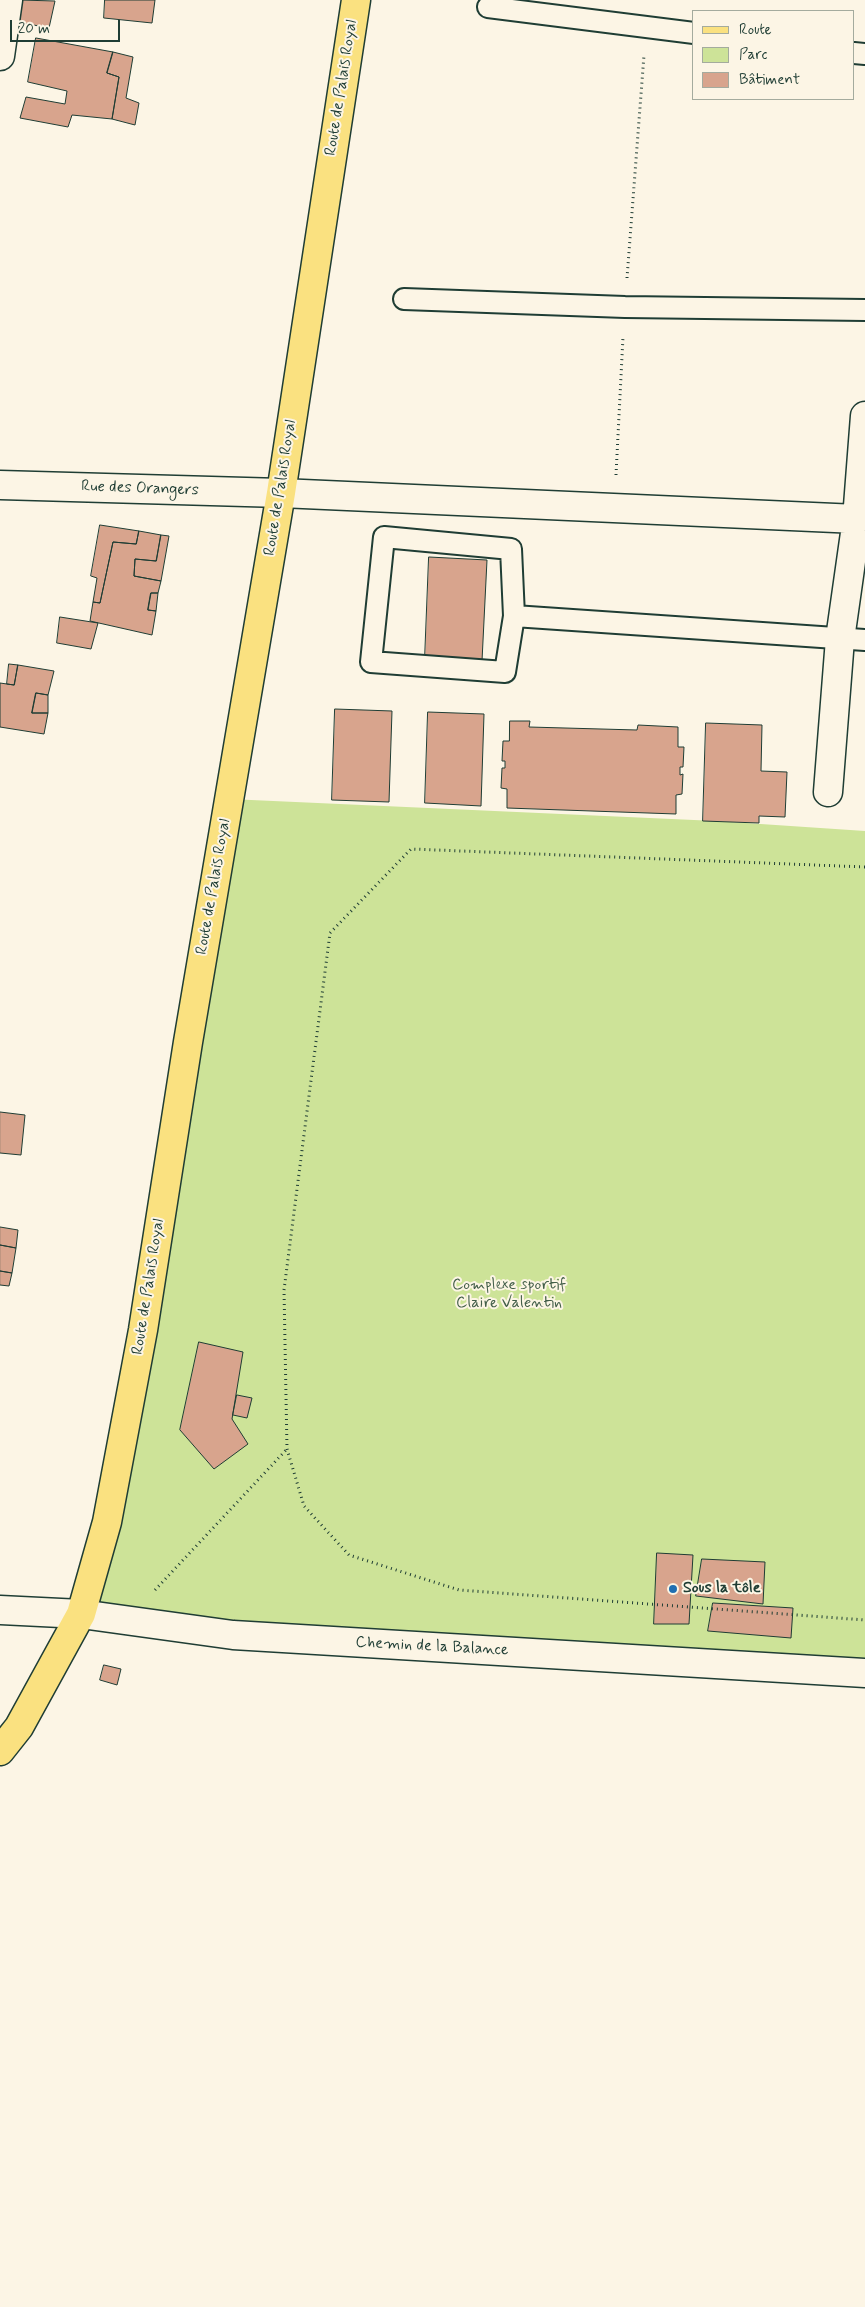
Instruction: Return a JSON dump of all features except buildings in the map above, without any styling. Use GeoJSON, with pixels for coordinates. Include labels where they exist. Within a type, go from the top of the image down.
{"type":"FeatureCollection","features":[{"type":"Feature","properties":{"kind":"main road","name":"Route de Palais Royal"},"geometry":{"type":"LineString","coordinates":[[0,1751],[20,1727],[81,1614],[107,1522],[143,1330],[188,1042],[280,493],[356,0]]}},
{"type":"Feature","properties":{"kind":"street"},"geometry":{"type":"LineString","coordinates":[[0,56],[8,0]]}},
{"type":"Feature","properties":{"kind":"street"},"geometry":{"type":"LineString","coordinates":[[828,792],[853,639],[857,519],[865,416]]}},
{"type":"Feature","properties":{"kind":"street","name":"Rue des Orangers"},"geometry":{"type":"LineString","coordinates":[[0,485],[280,493],[857,519]]}},
{"type":"Feature","properties":{"kind":"street","name":"Chemin de la Balance"},"geometry":{"type":"LineString","coordinates":[[0,1610],[81,1614],[232,1635],[865,1673]]}},
{"type":"Feature","properties":{"kind":"lane"},"geometry":{"type":"LineString","coordinates":[[488,7],[692,33]]}},
{"type":"Feature","properties":{"kind":"lane"},"geometry":{"type":"LineString","coordinates":[[404,299],[625,307],[865,310]]}},
{"type":"Feature","properties":{"kind":"lane"},"geometry":{"type":"LineString","coordinates":[[384,537],[511,549],[514,616],[505,672],[371,662],[384,537]]}},
{"type":"Feature","properties":{"kind":"lane"},"geometry":{"type":"LineString","coordinates":[[514,616],[853,639]]}},
{"type":"Feature","properties":{"kind":"path"},"geometry":{"type":"LineString","coordinates":[[615,508],[625,307],[646,27]]}},
{"type":"Feature","properties":{"kind":"path"},"geometry":{"type":"LineString","coordinates":[[865,867],[411,849],[330,933],[284,1290],[287,1449],[304,1506],[349,1555],[459,1590],[865,1620]]}},
{"type":"Feature","properties":{"kind":"path"},"geometry":{"type":"LineString","coordinates":[[126,1621],[287,1449]]}},
{"type":"Feature","properties":{"kind":"green space","name":"Complexe sportif Claire Valentin"},"geometry":{"type":"Polygon","coordinates":[[[229,799],[716,821],[865,831],[865,1672],[81,1614],[229,799]]]}},
{"type":"Feature","properties":{"kind":"place","name":"Sous la tôle"},"geometry":{"type":"Point","coordinates":[673,1589]}}]}
